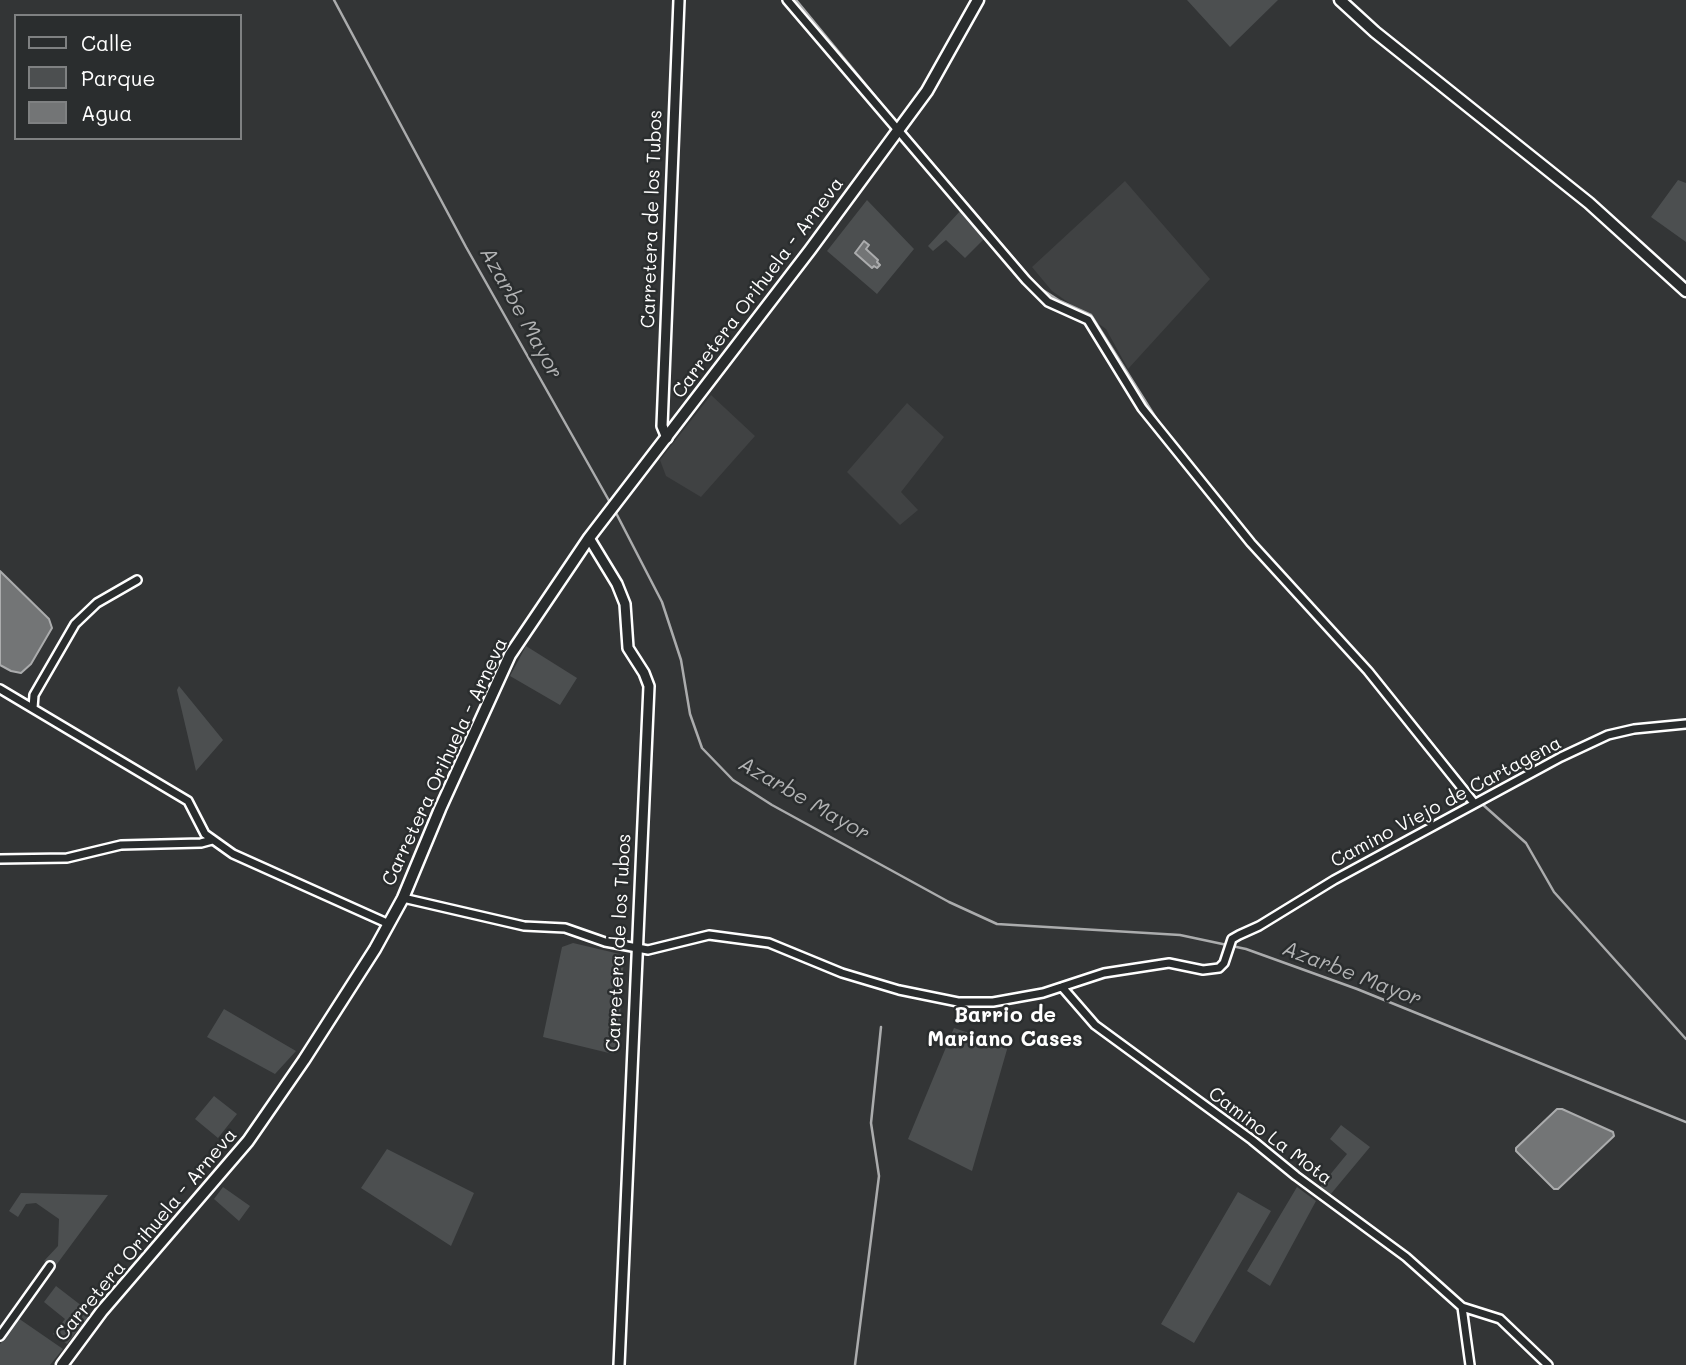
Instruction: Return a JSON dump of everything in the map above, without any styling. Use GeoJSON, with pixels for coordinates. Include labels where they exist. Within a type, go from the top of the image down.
{"type":"FeatureCollection","features":[{"type":"Feature","properties":{"kind":"main road","name":"Carretera Orihuela - Arneva"},"geometry":{"type":"LineString","coordinates":[[62,1365],[102,1311],[248,1141],[304,1060],[402,898],[510,655],[600,523],[667,438],[927,91],[978,0]]}},
{"type":"Feature","properties":{"kind":"main road"},"geometry":{"type":"LineString","coordinates":[[1340,0],[1375,32],[1589,204],[1686,291]]}},
{"type":"Feature","properties":{"kind":"street","name":"Carretera de los Tubos"},"geometry":{"type":"LineString","coordinates":[[667,438],[662,426],[679,0]]}},
{"type":"Feature","properties":{"kind":"street"},"geometry":{"type":"LineString","coordinates":[[788,0],[900,128],[1026,280],[1048,302],[1088,320],[1142,408],[1251,543],[1368,671],[1474,803]]}},
{"type":"Feature","properties":{"kind":"street","name":"Carretera de los Tubos"},"geometry":{"type":"LineString","coordinates":[[589,538],[617,583],[625,604],[628,648],[649,686],[619,1365]]}},
{"type":"Feature","properties":{"kind":"street"},"geometry":{"type":"LineString","coordinates":[[33,708],[34,695],[75,624],[97,603],[136,580]]}},
{"type":"Feature","properties":{"kind":"street"},"geometry":{"type":"LineString","coordinates":[[0,689],[188,801],[199,825],[212,840],[233,854],[388,924]]}},
{"type":"Feature","properties":{"kind":"street"},"geometry":{"type":"LineString","coordinates":[[1682,724],[1686,733]]}},
{"type":"Feature","properties":{"kind":"street","name":"Camino Viejo de Cartagena"},"geometry":{"type":"LineString","coordinates":[[1062,987],[1104,974],[1156,965],[1179,964],[1211,971],[1219,968],[1224,963],[1232,939],[1266,922],[1334,880],[1561,757],[1608,735],[1633,729],[1682,724]]}},
{"type":"Feature","properties":{"kind":"street"},"geometry":{"type":"LineString","coordinates":[[0,859],[67,858],[121,845],[201,843],[212,840]]}},
{"type":"Feature","properties":{"kind":"street"},"geometry":{"type":"LineString","coordinates":[[402,898],[524,926],[565,928],[605,943],[648,950],[709,935],[769,943],[874,983],[958,1002],[993,1002],[1062,987]]}},
{"type":"Feature","properties":{"kind":"street","name":"Camino La Mota"},"geometry":{"type":"LineString","coordinates":[[1062,987],[1095,1025],[1406,1257],[1462,1307]]}},
{"type":"Feature","properties":{"kind":"street"},"geometry":{"type":"LineString","coordinates":[[0,1336],[50,1266]]}},
{"type":"Feature","properties":{"kind":"street"},"geometry":{"type":"LineString","coordinates":[[1470,1365],[1462,1307],[1500,1319],[1548,1365]]}},
{"type":"Feature","properties":{"kind":"shaded area"},"geometry":{"type":"Polygon","coordinates":[[[1125,181],[1210,279],[1128,369],[1106,329],[1052,291],[1032,267],[1125,181]]]}},
{"type":"Feature","properties":{"kind":"shaded area"},"geometry":{"type":"Polygon","coordinates":[[[711,395],[755,436],[701,497],[666,476],[660,460],[711,395]]]}},
{"type":"Feature","properties":{"kind":"shaded area"},"geometry":{"type":"Polygon","coordinates":[[[907,403],[944,437],[901,492],[918,510],[900,525],[847,472],[907,403]]]}},
{"type":"Feature","properties":{"kind":"green space"},"geometry":{"type":"Polygon","coordinates":[[[1187,0],[1278,0],[1230,47],[1187,0]]]}},
{"type":"Feature","properties":{"kind":"green space"},"geometry":{"type":"Polygon","coordinates":[[[1678,180],[1686,183],[1686,242],[1651,217],[1678,180]]]}},
{"type":"Feature","properties":{"kind":"green space"},"geometry":{"type":"Polygon","coordinates":[[[867,200],[914,249],[877,294],[827,251],[867,200]]]}},
{"type":"Feature","properties":{"kind":"green space"},"geometry":{"type":"Polygon","coordinates":[[[961,210],[985,238],[965,258],[946,240],[933,251],[928,246],[961,210]]]}},
{"type":"Feature","properties":{"kind":"green space"},"geometry":{"type":"Polygon","coordinates":[[[526,646],[577,678],[560,705],[510,676],[526,646]]]}},
{"type":"Feature","properties":{"kind":"green space"},"geometry":{"type":"Polygon","coordinates":[[[179,686],[223,740],[196,771],[177,690],[179,686]]]}},
{"type":"Feature","properties":{"kind":"green space"},"geometry":{"type":"Polygon","coordinates":[[[573,943],[624,955],[618,1050],[613,1054],[543,1037],[562,947],[573,943]]]}},
{"type":"Feature","properties":{"kind":"green space"},"geometry":{"type":"Polygon","coordinates":[[[224,1009],[296,1051],[275,1074],[207,1037],[224,1009]]]}},
{"type":"Feature","properties":{"kind":"green space"},"geometry":{"type":"Polygon","coordinates":[[[954,1028],[1008,1046],[972,1171],[908,1139],[954,1028]]]}},
{"type":"Feature","properties":{"kind":"green space"},"geometry":{"type":"Polygon","coordinates":[[[214,1096],[237,1114],[218,1138],[195,1119],[214,1096]]]}},
{"type":"Feature","properties":{"kind":"green space"},"geometry":{"type":"Polygon","coordinates":[[[1341,1125],[1370,1147],[1330,1195],[1320,1187],[1347,1154],[1330,1139],[1341,1125]]]}},
{"type":"Feature","properties":{"kind":"green space"},"geometry":{"type":"Polygon","coordinates":[[[387,1149],[474,1193],[451,1246],[361,1188],[387,1149]]]}},
{"type":"Feature","properties":{"kind":"green space"},"geometry":{"type":"Polygon","coordinates":[[[223,1187],[250,1206],[239,1221],[214,1199],[223,1187]]]}},
{"type":"Feature","properties":{"kind":"green space"},"geometry":{"type":"Polygon","coordinates":[[[1297,1187],[1316,1201],[1270,1286],[1247,1271],[1297,1187]]]}},
{"type":"Feature","properties":{"kind":"green space"},"geometry":{"type":"Polygon","coordinates":[[[1238,1192],[1271,1211],[1194,1343],[1161,1324],[1238,1192]]]}},
{"type":"Feature","properties":{"kind":"green space"},"geometry":{"type":"Polygon","coordinates":[[[21,1193],[108,1195],[54,1268],[44,1261],[58,1246],[59,1219],[36,1203],[26,1204],[18,1217],[9,1211],[21,1193]]]}},
{"type":"Feature","properties":{"kind":"green space"},"geometry":{"type":"Polygon","coordinates":[[[56,1286],[91,1313],[67,1344],[53,1334],[65,1319],[44,1302],[56,1286]]]}},
{"type":"Feature","properties":{"kind":"green space"},"geometry":{"type":"Polygon","coordinates":[[[18,1318],[63,1349],[50,1365],[0,1365],[0,1344],[18,1318]]]}},
{"type":"Feature","properties":{"kind":"water"},"geometry":{"type":"Polygon","coordinates":[[[864,241],[869,245],[866,249],[878,260],[880,265],[877,268],[872,268],[855,253],[864,241]]]}},
{"type":"Feature","properties":{"kind":"water"},"geometry":{"type":"Polygon","coordinates":[[[0,571],[49,619],[52,628],[31,664],[21,673],[0,665],[0,571]]]}},
{"type":"Feature","properties":{"kind":"water"},"geometry":{"type":"Polygon","coordinates":[[[1557,1109],[1613,1132],[1614,1136],[1558,1189],[1554,1189],[1516,1148],[1557,1109]]]}},
{"type":"Feature","properties":{"kind":"waterway","name":"Azarbe Mayor"},"geometry":{"type":"LineString","coordinates":[[334,0],[466,247],[612,506]]}},
{"type":"Feature","properties":{"kind":"waterway"},"geometry":{"type":"LineString","coordinates":[[796,0],[899,125]]}},
{"type":"Feature","properties":{"kind":"waterway"},"geometry":{"type":"LineString","coordinates":[[903,129],[1038,287],[1060,301],[1091,315],[1161,426]]}},
{"type":"Feature","properties":{"kind":"waterway","name":"Azarbe Mayor"},"geometry":{"type":"LineString","coordinates":[[615,511],[662,602],[681,660],[690,714],[702,748],[733,780],[772,805],[949,902],[997,924],[1180,935],[1246,949],[1357,989],[1686,1122]]}},
{"type":"Feature","properties":{"kind":"waterway"},"geometry":{"type":"LineString","coordinates":[[1319,613],[1373,671],[1475,797]]}},
{"type":"Feature","properties":{"kind":"waterway"},"geometry":{"type":"LineString","coordinates":[[1481,803],[1526,843],[1554,892],[1686,1039]]}},
{"type":"Feature","properties":{"kind":"waterway"},"geometry":{"type":"LineString","coordinates":[[855,1365],[879,1176],[871,1123],[881,1027]]}},
{"type":"Feature","properties":{"kind":"district","name":"Barrio de Mariano Cases"},"geometry":{"type":"Point","coordinates":[1005,1028]}}]}
